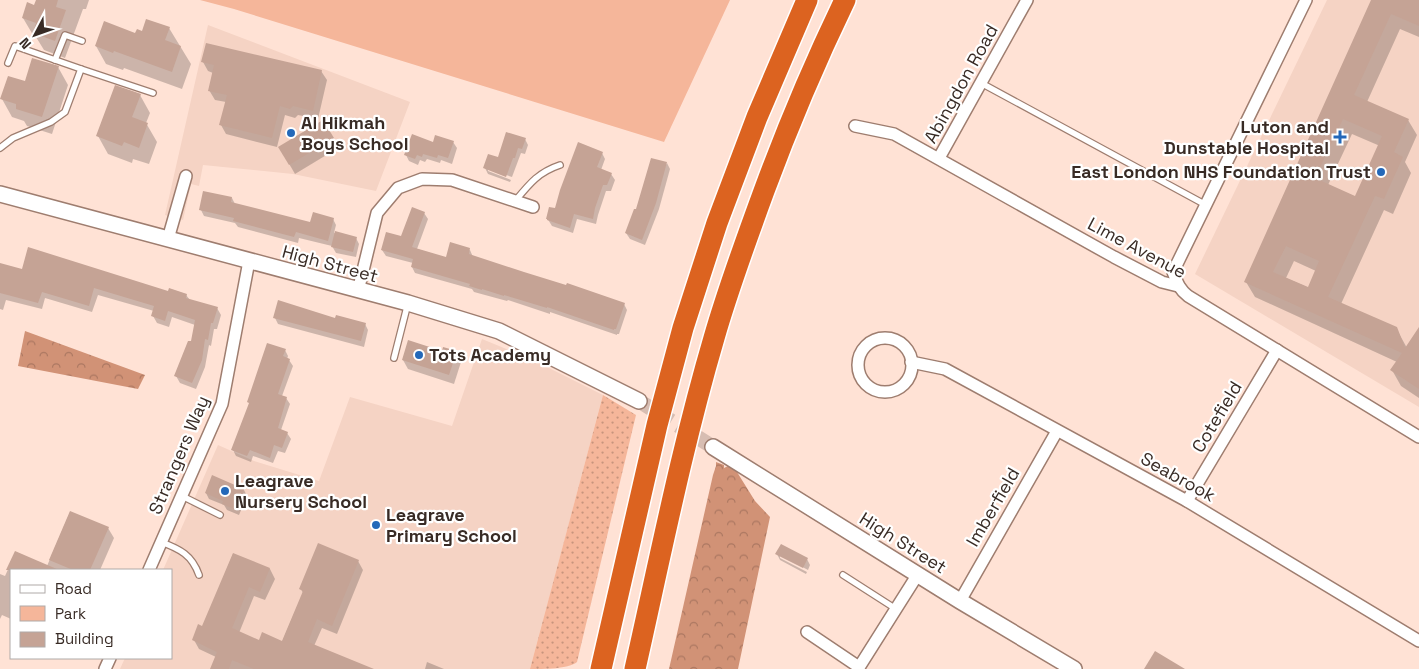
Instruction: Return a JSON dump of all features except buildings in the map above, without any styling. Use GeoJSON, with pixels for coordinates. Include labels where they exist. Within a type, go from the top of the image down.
{"type":"FeatureCollection","features":[{"type":"Feature","properties":{"kind":"highway"},"geometry":{"type":"LineString","coordinates":[[601,669],[657,426],[682,328],[717,223],[757,117],[807,0]]}},
{"type":"Feature","properties":{"kind":"highway"},"geometry":{"type":"LineString","coordinates":[[634,669],[688,435],[714,337],[747,237],[785,134],[845,0]]}},
{"type":"Feature","properties":{"kind":"street","name":"Abingdon Road"},"geometry":{"type":"LineString","coordinates":[[939,158],[1027,0]]}},
{"type":"Feature","properties":{"kind":"street"},"geometry":{"type":"LineString","coordinates":[[1178,286],[1174,272],[1306,0]]}},
{"type":"Feature","properties":{"kind":"street","name":"Lime Avenue"},"geometry":{"type":"LineString","coordinates":[[855,126],[894,134],[1114,257],[1162,282],[1178,286],[1188,296],[1419,437]]}},
{"type":"Feature","properties":{"kind":"street"},"geometry":{"type":"LineString","coordinates":[[168,240],[186,176]]}},
{"type":"Feature","properties":{"kind":"street"},"geometry":{"type":"LineString","coordinates":[[358,290],[377,213],[398,188],[422,179],[452,180],[533,207]]}},
{"type":"Feature","properties":{"kind":"street","name":"High Street"},"geometry":{"type":"LineString","coordinates":[[0,194],[408,303],[499,331],[639,401]]}},
{"type":"Feature","properties":{"kind":"street","name":"Strangers Way"},"geometry":{"type":"LineString","coordinates":[[149,569],[222,404],[249,261]]}},
{"type":"Feature","properties":{"kind":"street"},"geometry":{"type":"LineString","coordinates":[[887,338],[896,341],[909,354],[911,362],[911,371],[908,379],[895,390],[886,392],[870,388],[859,375],[859,357],[863,349],[878,339],[887,338]]}},
{"type":"Feature","properties":{"kind":"street","name":"Cotefield"},"geometry":{"type":"LineString","coordinates":[[1187,501],[1277,350]]}},
{"type":"Feature","properties":{"kind":"street","name":"Seabrook"},"geometry":{"type":"LineString","coordinates":[[911,362],[945,369],[1187,501],[1419,641]]}},
{"type":"Feature","properties":{"kind":"street","name":"Imberfield"},"geometry":{"type":"LineString","coordinates":[[960,601],[1057,431]]}},
{"type":"Feature","properties":{"kind":"street","name":"High Street"},"geometry":{"type":"LineString","coordinates":[[713,447],[960,601],[1074,669]]}},
{"type":"Feature","properties":{"kind":"street"},"geometry":{"type":"LineString","coordinates":[[807,632],[859,668],[918,574]]}},
{"type":"Feature","properties":{"kind":"lane"},"geometry":{"type":"LineString","coordinates":[[55,60],[65,35],[82,40]]}},
{"type":"Feature","properties":{"kind":"lane"},"geometry":{"type":"LineString","coordinates":[[8,63],[15,46],[153,92]]}},
{"type":"Feature","properties":{"kind":"lane"},"geometry":{"type":"LineString","coordinates":[[0,148],[13,138],[51,122],[66,112],[81,69]]}},
{"type":"Feature","properties":{"kind":"lane"},"geometry":{"type":"LineString","coordinates":[[981,83],[1206,206]]}},
{"type":"Feature","properties":{"kind":"lane"},"geometry":{"type":"LineString","coordinates":[[516,200],[537,176],[560,165]]}},
{"type":"Feature","properties":{"kind":"lane"},"geometry":{"type":"LineString","coordinates":[[394,358],[408,303]]}},
{"type":"Feature","properties":{"kind":"lane"},"geometry":{"type":"LineString","coordinates":[[182,496],[220,515]]}},
{"type":"Feature","properties":{"kind":"lane"},"geometry":{"type":"LineString","coordinates":[[161,542],[175,547],[187,555],[195,564],[199,575]]}},
{"type":"Feature","properties":{"kind":"lane"},"geometry":{"type":"LineString","coordinates":[[843,575],[896,609]]}},
{"type":"Feature","properties":{"kind":"shaded area","name":"Luton and Dunstable Hospital"},"geometry":{"type":"Polygon","coordinates":[[[1327,0],[1419,0],[1419,407],[1195,274],[1327,0]]]}},
{"type":"Feature","properties":{"kind":"shaded area","name":"Al Hikmah Boys School"},"geometry":{"type":"Polygon","coordinates":[[[208,25],[410,102],[376,191],[293,174],[203,165],[199,186],[191,184],[183,220],[165,215],[208,25]]]}},
{"type":"Feature","properties":{"kind":"shaded area","name":"Leagrave Primary School"},"geometry":{"type":"Polygon","coordinates":[[[482,339],[533,360],[603,395],[530,669],[120,669],[125,659],[172,659],[172,569],[163,569],[218,445],[254,461],[319,481],[350,397],[452,426],[482,339]]]}},
{"type":"Feature","properties":{"kind":"green space"},"geometry":{"type":"Polygon","coordinates":[[[200,0],[730,0],[664,142],[200,0]]]}},
{"type":"Feature","properties":{"kind":"green space"},"geometry":{"type":"Polygon","coordinates":[[[25,331],[145,375],[138,389],[18,366],[25,331]]]}},
{"type":"Feature","properties":{"kind":"green space"},"geometry":{"type":"Polygon","coordinates":[[[603,395],[636,415],[577,662],[562,667],[530,669],[603,395]]]}},
{"type":"Feature","properties":{"kind":"green space"},"geometry":{"type":"Polygon","coordinates":[[[716,462],[724,465],[724,468],[728,466],[737,472],[755,501],[770,517],[738,669],[669,669],[716,466],[716,462]]]}},
{"type":"Feature","properties":{"kind":"tunnel"},"geometry":{"type":"LineString","coordinates":[[639,401],[713,447]]}},
{"type":"Feature","properties":{"kind":"place","name":"Al Hikmah Boys School"},"geometry":{"type":"Point","coordinates":[291,133]}},
{"type":"Feature","properties":{"kind":"place","name":"Luton and Dunstable Hospital"},"geometry":{"type":"Point","coordinates":[1340,137]}},
{"type":"Feature","properties":{"kind":"place","name":"East London NHS Foundation Trust"},"geometry":{"type":"Point","coordinates":[1381,172]}},
{"type":"Feature","properties":{"kind":"place","name":"Tots Academy"},"geometry":{"type":"Point","coordinates":[419,355]}},
{"type":"Feature","properties":{"kind":"place","name":"Leagrave Nursery School"},"geometry":{"type":"Point","coordinates":[225,491]}},
{"type":"Feature","properties":{"kind":"place","name":"Leagrave Primary School"},"geometry":{"type":"Point","coordinates":[376,525]}}]}
